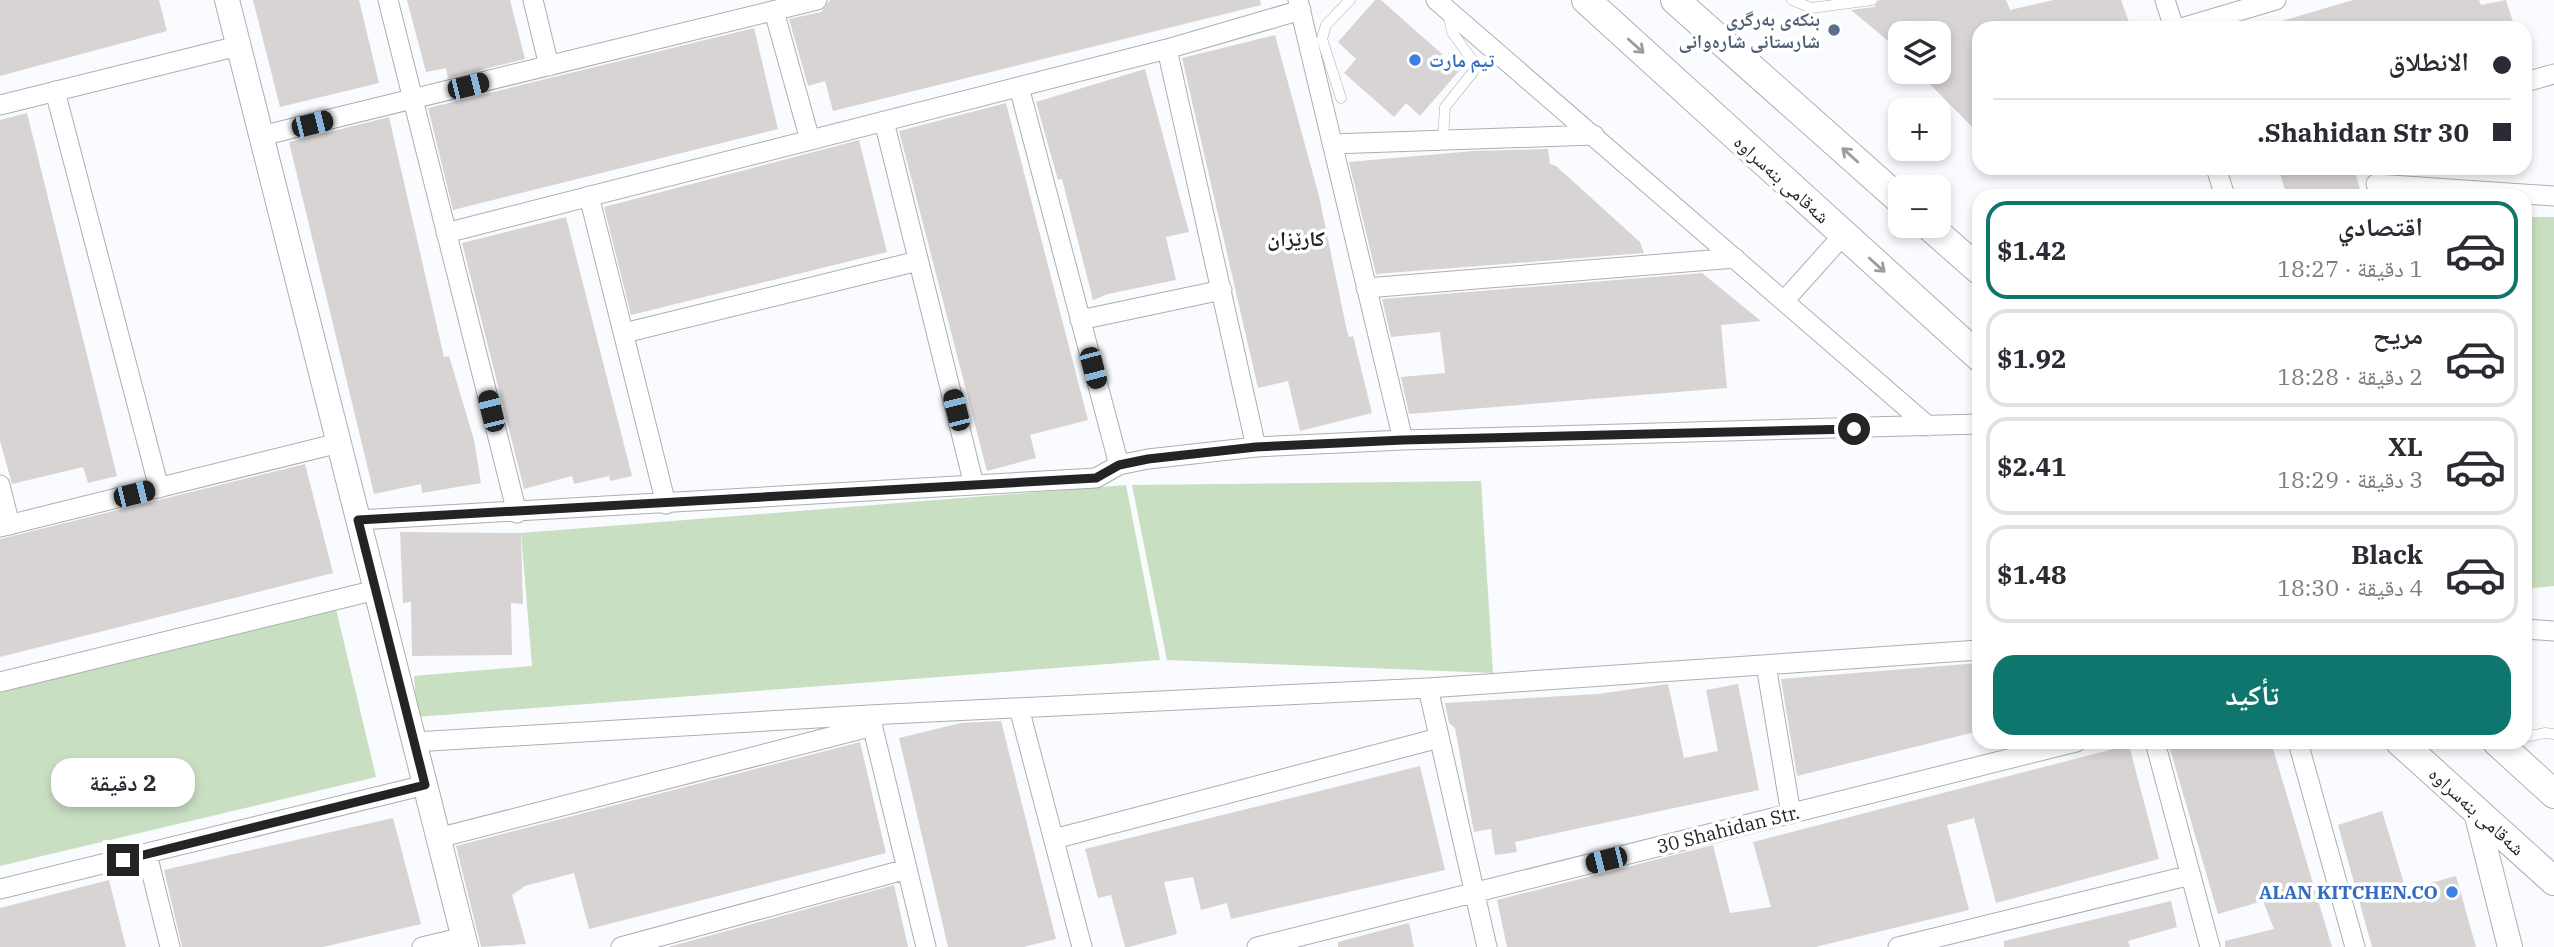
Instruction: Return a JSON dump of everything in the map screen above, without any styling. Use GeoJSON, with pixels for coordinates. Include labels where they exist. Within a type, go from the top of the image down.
{"type":"FeatureCollection","features":[{"type":"Feature","properties":{"kind":"main road","name":"شەقامی بنەسراوە"},"geometry":{"type":"LineString","coordinates":[[1586,0],[1972,351]]}},
{"type":"Feature","properties":{"kind":"main road"},"geometry":{"type":"LineString","coordinates":[[1675,0],[1888,189]]}},
{"type":"Feature","properties":{"kind":"main road"},"geometry":{"type":"LineString","coordinates":[[1942,238],[1972,265]]}},
{"type":"Feature","properties":{"kind":"main road","name":"شەقامی بنەسراوە"},"geometry":{"type":"LineString","coordinates":[[2408,749],[2554,881]]}},
{"type":"Feature","properties":{"kind":"main road"},"geometry":{"type":"LineString","coordinates":[[2515,749],[2554,794]]}},
{"type":"Feature","properties":{"kind":"street"},"geometry":{"type":"LineString","coordinates":[[227,0],[465,942],[422,947]]}},
{"type":"Feature","properties":{"kind":"street"},"geometry":{"type":"LineString","coordinates":[[388,0],[517,513]]}},
{"type":"Feature","properties":{"kind":"street"},"geometry":{"type":"LineString","coordinates":[[533,0],[549,66]]}},
{"type":"Feature","properties":{"kind":"street"},"geometry":{"type":"LineString","coordinates":[[261,136],[817,0]]}},
{"type":"Feature","properties":{"kind":"street"},"geometry":{"type":"LineString","coordinates":[[2165,0],[2172,21]]}},
{"type":"Feature","properties":{"kind":"street"},"geometry":{"type":"LineString","coordinates":[[2205,21],[2276,0]]}},
{"type":"Feature","properties":{"kind":"street"},"geometry":{"type":"LineString","coordinates":[[1447,3],[1928,426]]}},
{"type":"Feature","properties":{"kind":"street"},"geometry":{"type":"LineString","coordinates":[[446,233],[1167,49],[1300,5],[1403,440]]}},
{"type":"Feature","properties":{"kind":"street"},"geometry":{"type":"LineString","coordinates":[[774,11],[810,140]]}},
{"type":"Feature","properties":{"kind":"street"},"geometry":{"type":"LineString","coordinates":[[0,105],[238,46]]}},
{"type":"Feature","properties":{"kind":"street"},"geometry":{"type":"LineString","coordinates":[[1167,49],[1256,447]]}},
{"type":"Feature","properties":{"kind":"street"},"geometry":{"type":"LineString","coordinates":[[2532,80],[2554,74]]}},
{"type":"Feature","properties":{"kind":"street"},"geometry":{"type":"LineString","coordinates":[[1019,87],[1119,465]]}},
{"type":"Feature","properties":{"kind":"street"},"geometry":{"type":"LineString","coordinates":[[55,91],[159,488]]}},
{"type":"Feature","properties":{"kind":"street"},"geometry":{"type":"LineString","coordinates":[[884,121],[974,485]]}},
{"type":"Feature","properties":{"kind":"street"},"geometry":{"type":"LineString","coordinates":[[1332,144],[1594,135]]}},
{"type":"Feature","properties":{"kind":"street"},"geometry":{"type":"LineString","coordinates":[[2376,183],[2458,189]]}},
{"type":"Feature","properties":{"kind":"street"},"geometry":{"type":"LineString","coordinates":[[2532,194],[2554,196]]}},
{"type":"Feature","properties":{"kind":"street"},"geometry":{"type":"LineString","coordinates":[[589,196],[666,504]]}},
{"type":"Feature","properties":{"kind":"street"},"geometry":{"type":"LineString","coordinates":[[1785,300],[1844,234]]}},
{"type":"Feature","properties":{"kind":"street"},"geometry":{"type":"LineString","coordinates":[[1366,288],[1735,258]]}},
{"type":"Feature","properties":{"kind":"street"},"geometry":{"type":"LineString","coordinates":[[624,333],[918,261]]}},
{"type":"Feature","properties":{"kind":"street"},"geometry":{"type":"LineString","coordinates":[[1080,320],[1222,290]]}},
{"type":"Feature","properties":{"kind":"street"},"geometry":{"type":"LineString","coordinates":[[358,520],[1096,478],[1119,465],[1256,447],[1403,440],[1972,424]]}},
{"type":"Feature","properties":{"kind":"street"},"geometry":{"type":"LineString","coordinates":[[0,485],[5,526],[339,443]]}},
{"type":"Feature","properties":{"kind":"street"},"geometry":{"type":"LineString","coordinates":[[0,682],[376,590]]}},
{"type":"Feature","properties":{"kind":"street"},"geometry":{"type":"LineString","coordinates":[[2532,629],[2554,631]]}},
{"type":"Feature","properties":{"kind":"street"},"geometry":{"type":"LineString","coordinates":[[414,742],[871,720],[1019,708],[1428,688],[1972,650]]}},
{"type":"Feature","properties":{"kind":"street"},"geometry":{"type":"LineString","coordinates":[[1766,665],[1791,814]]}},
{"type":"Feature","properties":{"kind":"street"},"geometry":{"type":"LineString","coordinates":[[1428,688],[1487,947]]}},
{"type":"Feature","properties":{"kind":"street"},"geometry":{"type":"LineString","coordinates":[[1019,708],[1082,947]]}},
{"type":"Feature","properties":{"kind":"street"},"geometry":{"type":"LineString","coordinates":[[439,838],[871,720]]}},
{"type":"Feature","properties":{"kind":"street"},"geometry":{"type":"LineString","coordinates":[[871,720],[926,947]]}},
{"type":"Feature","properties":{"kind":"street"},"geometry":{"type":"LineString","coordinates":[[1054,839],[1439,738]]}},
{"type":"Feature","properties":{"kind":"street","name":"30 Shahidan Str."},"geometry":{"type":"LineString","coordinates":[[1257,947],[1335,937],[1474,892],[2049,749]]}},
{"type":"Feature","properties":{"kind":"street"},"geometry":{"type":"LineString","coordinates":[[2157,749],[2210,947]]}},
{"type":"Feature","properties":{"kind":"street"},"geometry":{"type":"LineString","coordinates":[[2300,749],[2355,947]]}},
{"type":"Feature","properties":{"kind":"street"},"geometry":{"type":"LineString","coordinates":[[0,889],[425,785]]}},
{"type":"Feature","properties":{"kind":"street"},"geometry":{"type":"LineString","coordinates":[[2474,808],[2510,947]]}},
{"type":"Feature","properties":{"kind":"street"},"geometry":{"type":"LineString","coordinates":[[147,854],[170,947]]}},
{"type":"Feature","properties":{"kind":"street"},"geometry":{"type":"LineString","coordinates":[[621,947],[907,869]]}},
{"type":"Feature","properties":{"kind":"street"},"geometry":{"type":"LineString","coordinates":[[1899,947],[2191,875]]}},
{"type":"Feature","properties":{"kind":"lane"},"geometry":{"type":"LineString","coordinates":[[1341,98],[1322,39],[1326,25],[1350,0]]}},
{"type":"Feature","properties":{"kind":"lane"},"geometry":{"type":"LineString","coordinates":[[1792,0],[1811,8],[1872,0]]}},
{"type":"Feature","properties":{"kind":"lane"},"geometry":{"type":"LineString","coordinates":[[1443,140],[1445,107],[1473,72],[1475,64],[1452,32],[1447,3]]}},
{"type":"Feature","properties":{"kind":"lane"},"geometry":{"type":"LineString","coordinates":[[2532,736],[2554,734]]}},
{"type":"Feature","properties":{"kind":"green space"},"geometry":{"type":"Polygon","coordinates":[[[2532,217],[2554,217],[2554,586],[2532,588],[2532,217]]]}},
{"type":"Feature","properties":{"kind":"green space"},"geometry":{"type":"Polygon","coordinates":[[[1481,481],[1493,673],[1167,660],[1132,485],[1481,481]]]}},
{"type":"Feature","properties":{"kind":"green space"},"geometry":{"type":"Polygon","coordinates":[[[1126,485],[1160,660],[417,717],[414,676],[532,666],[521,533],[1126,485]]]}},
{"type":"Feature","properties":{"kind":"green space"},"geometry":{"type":"Polygon","coordinates":[[[336,609],[376,777],[0,866],[0,688],[336,609]]]}},
{"type":"Feature","properties":{"kind":"building"},"geometry":{"type":"Polygon","coordinates":[[[0,0],[159,0],[167,31],[0,76],[0,0]]]}},
{"type":"Feature","properties":{"kind":"building"},"geometry":{"type":"Polygon","coordinates":[[[253,0],[359,0],[379,83],[280,107],[253,0]]]}},
{"type":"Feature","properties":{"kind":"building"},"geometry":{"type":"Polygon","coordinates":[[[407,0],[510,0],[525,59],[448,78],[446,68],[426,72],[407,0]]]}},
{"type":"Feature","properties":{"kind":"building"},"geometry":{"type":"Polygon","coordinates":[[[830,0],[1260,0],[1261,5],[833,111],[825,81],[808,86],[789,19],[821,12],[830,0]]]}},
{"type":"Feature","properties":{"kind":"building"},"geometry":{"type":"Polygon","coordinates":[[[1375,0],[1381,0],[1460,70],[1420,116],[1406,103],[1394,117],[1344,73],[1356,59],[1338,42],[1375,0]]]}},
{"type":"Feature","properties":{"kind":"building"},"geometry":{"type":"Polygon","coordinates":[[[1879,0],[2006,0],[2010,10],[2053,0],[2121,0],[2128,21],[1972,21],[1972,127],[1951,106],[1951,98],[1944,98],[1930,84],[1951,84],[1951,21],[1888,21],[1888,41],[1851,10],[1874,7],[1879,0]]]}},
{"type":"Feature","properties":{"kind":"building"},"geometry":{"type":"Polygon","coordinates":[[[2353,0],[2479,0],[2481,5],[2506,0],[2513,21],[2282,21],[2353,0]]]}},
{"type":"Feature","properties":{"kind":"building"},"geometry":{"type":"Polygon","coordinates":[[[754,28],[778,129],[453,210],[428,108],[754,28]]]}},
{"type":"Feature","properties":{"kind":"building"},"geometry":{"type":"Polygon","coordinates":[[[1275,35],[1319,196],[1347,331],[1349,337],[1353,336],[1372,413],[1300,431],[1288,381],[1258,388],[1182,58],[1275,35]]]}},
{"type":"Feature","properties":{"kind":"building"},"geometry":{"type":"Polygon","coordinates":[[[1145,69],[1189,232],[1166,237],[1176,280],[1108,294],[1093,300],[1062,179],[1058,180],[1036,102],[1145,69]]]}},
{"type":"Feature","properties":{"kind":"building"},"geometry":{"type":"Polygon","coordinates":[[[1006,103],[1088,420],[1030,435],[1036,458],[987,471],[899,131],[1006,103]]]}},
{"type":"Feature","properties":{"kind":"building"},"geometry":{"type":"Polygon","coordinates":[[[27,113],[117,476],[88,483],[83,467],[12,484],[0,441],[0,120],[27,113]]]}},
{"type":"Feature","properties":{"kind":"building"},"geometry":{"type":"Polygon","coordinates":[[[389,117],[444,357],[449,356],[474,440],[481,483],[422,493],[421,484],[374,494],[289,142],[389,117]]]}},
{"type":"Feature","properties":{"kind":"building"},"geometry":{"type":"Polygon","coordinates":[[[859,140],[887,252],[631,315],[604,207],[859,140]]]}},
{"type":"Feature","properties":{"kind":"building"},"geometry":{"type":"Polygon","coordinates":[[[1548,149],[1550,164],[1556,166],[1640,242],[1644,253],[1376,274],[1349,162],[1473,151],[1548,149]]]}},
{"type":"Feature","properties":{"kind":"building"},"geometry":{"type":"Polygon","coordinates":[[[2280,175],[2356,175],[2360,189],[2285,189],[2280,175]]]}},
{"type":"Feature","properties":{"kind":"building"},"geometry":{"type":"Polygon","coordinates":[[[566,217],[632,476],[610,481],[609,476],[574,484],[572,476],[524,489],[462,243],[566,217]]]}},
{"type":"Feature","properties":{"kind":"building"},"geometry":{"type":"Polygon","coordinates":[[[1702,273],[1761,321],[1721,325],[1727,388],[1409,414],[1401,377],[1445,373],[1440,332],[1391,337],[1382,299],[1702,273]]]}},
{"type":"Feature","properties":{"kind":"building"},"geometry":{"type":"Polygon","coordinates":[[[305,464],[333,573],[0,657],[0,539],[305,464]]]}},
{"type":"Feature","properties":{"kind":"building"},"geometry":{"type":"Polygon","coordinates":[[[400,532],[521,533],[523,604],[511,603],[512,655],[412,656],[411,602],[403,603],[400,532]]]}},
{"type":"Feature","properties":{"kind":"building"},"geometry":{"type":"Polygon","coordinates":[[[1972,664],[1972,733],[1797,776],[1781,679],[1972,664]]]}},
{"type":"Feature","properties":{"kind":"building"},"geometry":{"type":"Polygon","coordinates":[[[1668,684],[1684,758],[1718,751],[1706,690],[1738,684],[1759,790],[1515,842],[1517,852],[1495,855],[1491,829],[1474,832],[1455,728],[1449,723],[1445,703],[1598,694],[1668,684]]]}},
{"type":"Feature","properties":{"kind":"building"},"geometry":{"type":"Polygon","coordinates":[[[1001,721],[1056,939],[1023,947],[948,947],[899,738],[961,723],[1001,721]]]}},
{"type":"Feature","properties":{"kind":"building"},"geometry":{"type":"Polygon","coordinates":[[[860,742],[886,853],[589,929],[574,873],[525,886],[512,895],[526,944],[481,947],[456,846],[860,742]]]}},
{"type":"Feature","properties":{"kind":"building"},"geometry":{"type":"Polygon","coordinates":[[[2113,749],[2130,749],[2159,859],[1996,903],[1974,818],[1947,825],[1969,910],[1815,947],[1507,947],[1497,900],[1713,845],[1730,913],[1771,907],[1753,842],[2113,749]]]}},
{"type":"Feature","properties":{"kind":"building"},"geometry":{"type":"Polygon","coordinates":[[[2170,749],[2273,749],[2332,947],[2225,947],[2225,941],[2274,929],[2263,901],[2218,914],[2170,749]]]}},
{"type":"Feature","properties":{"kind":"building"},"geometry":{"type":"Polygon","coordinates":[[[1420,766],[1445,870],[1231,919],[1227,903],[1201,910],[1193,877],[1164,882],[1177,934],[1129,947],[1125,947],[1111,895],[1098,898],[1085,849],[1420,766]]]}},
{"type":"Feature","properties":{"kind":"building"},"geometry":{"type":"Polygon","coordinates":[[[2382,811],[2406,890],[2456,876],[2476,947],[2372,947],[2338,825],[2382,811]]]}},
{"type":"Feature","properties":{"kind":"building"},"geometry":{"type":"Polygon","coordinates":[[[393,818],[421,924],[323,947],[182,947],[164,870],[393,818]]]}},
{"type":"Feature","properties":{"kind":"building"},"geometry":{"type":"Polygon","coordinates":[[[109,880],[126,947],[0,947],[0,908],[109,880]]]}},
{"type":"Feature","properties":{"kind":"building"},"geometry":{"type":"Polygon","coordinates":[[[894,885],[908,947],[668,947],[894,885]]]}},
{"type":"Feature","properties":{"kind":"building"},"geometry":{"type":"Polygon","coordinates":[[[2171,901],[2177,927],[2128,941],[2130,947],[2004,947],[2004,941],[2171,901]]]}},
{"type":"Feature","properties":{"kind":"building"},"geometry":{"type":"Polygon","coordinates":[[[1409,923],[1414,947],[1338,947],[1338,942],[1409,923]]]}},
{"type":"Feature","properties":{"kind":"place","name":"بنكەی بەرگری شارستانی شارەوانی"},"geometry":{"type":"Point","coordinates":[1834,30]}},
{"type":"Feature","properties":{"kind":"place","name":"تيم مارت"},"geometry":{"type":"Point","coordinates":[1415,60]}},
{"type":"Feature","properties":{"kind":"place","name":"ALAN KITCHEN.CO"},"geometry":{"type":"Point","coordinates":[2452,892]}},
{"type":"Feature","properties":{"kind":"district","name":"کارێزان"},"geometry":{"type":"Point","coordinates":[1296,238]}},
{"type":"Feature","properties":{"kind":"route"},"geometry":{"type":"LineString","coordinates":[[123,860],[425,785],[358,520],[1096,478],[1119,465],[1148,459],[1256,447],[1403,440],[1854,429]]}}]}
